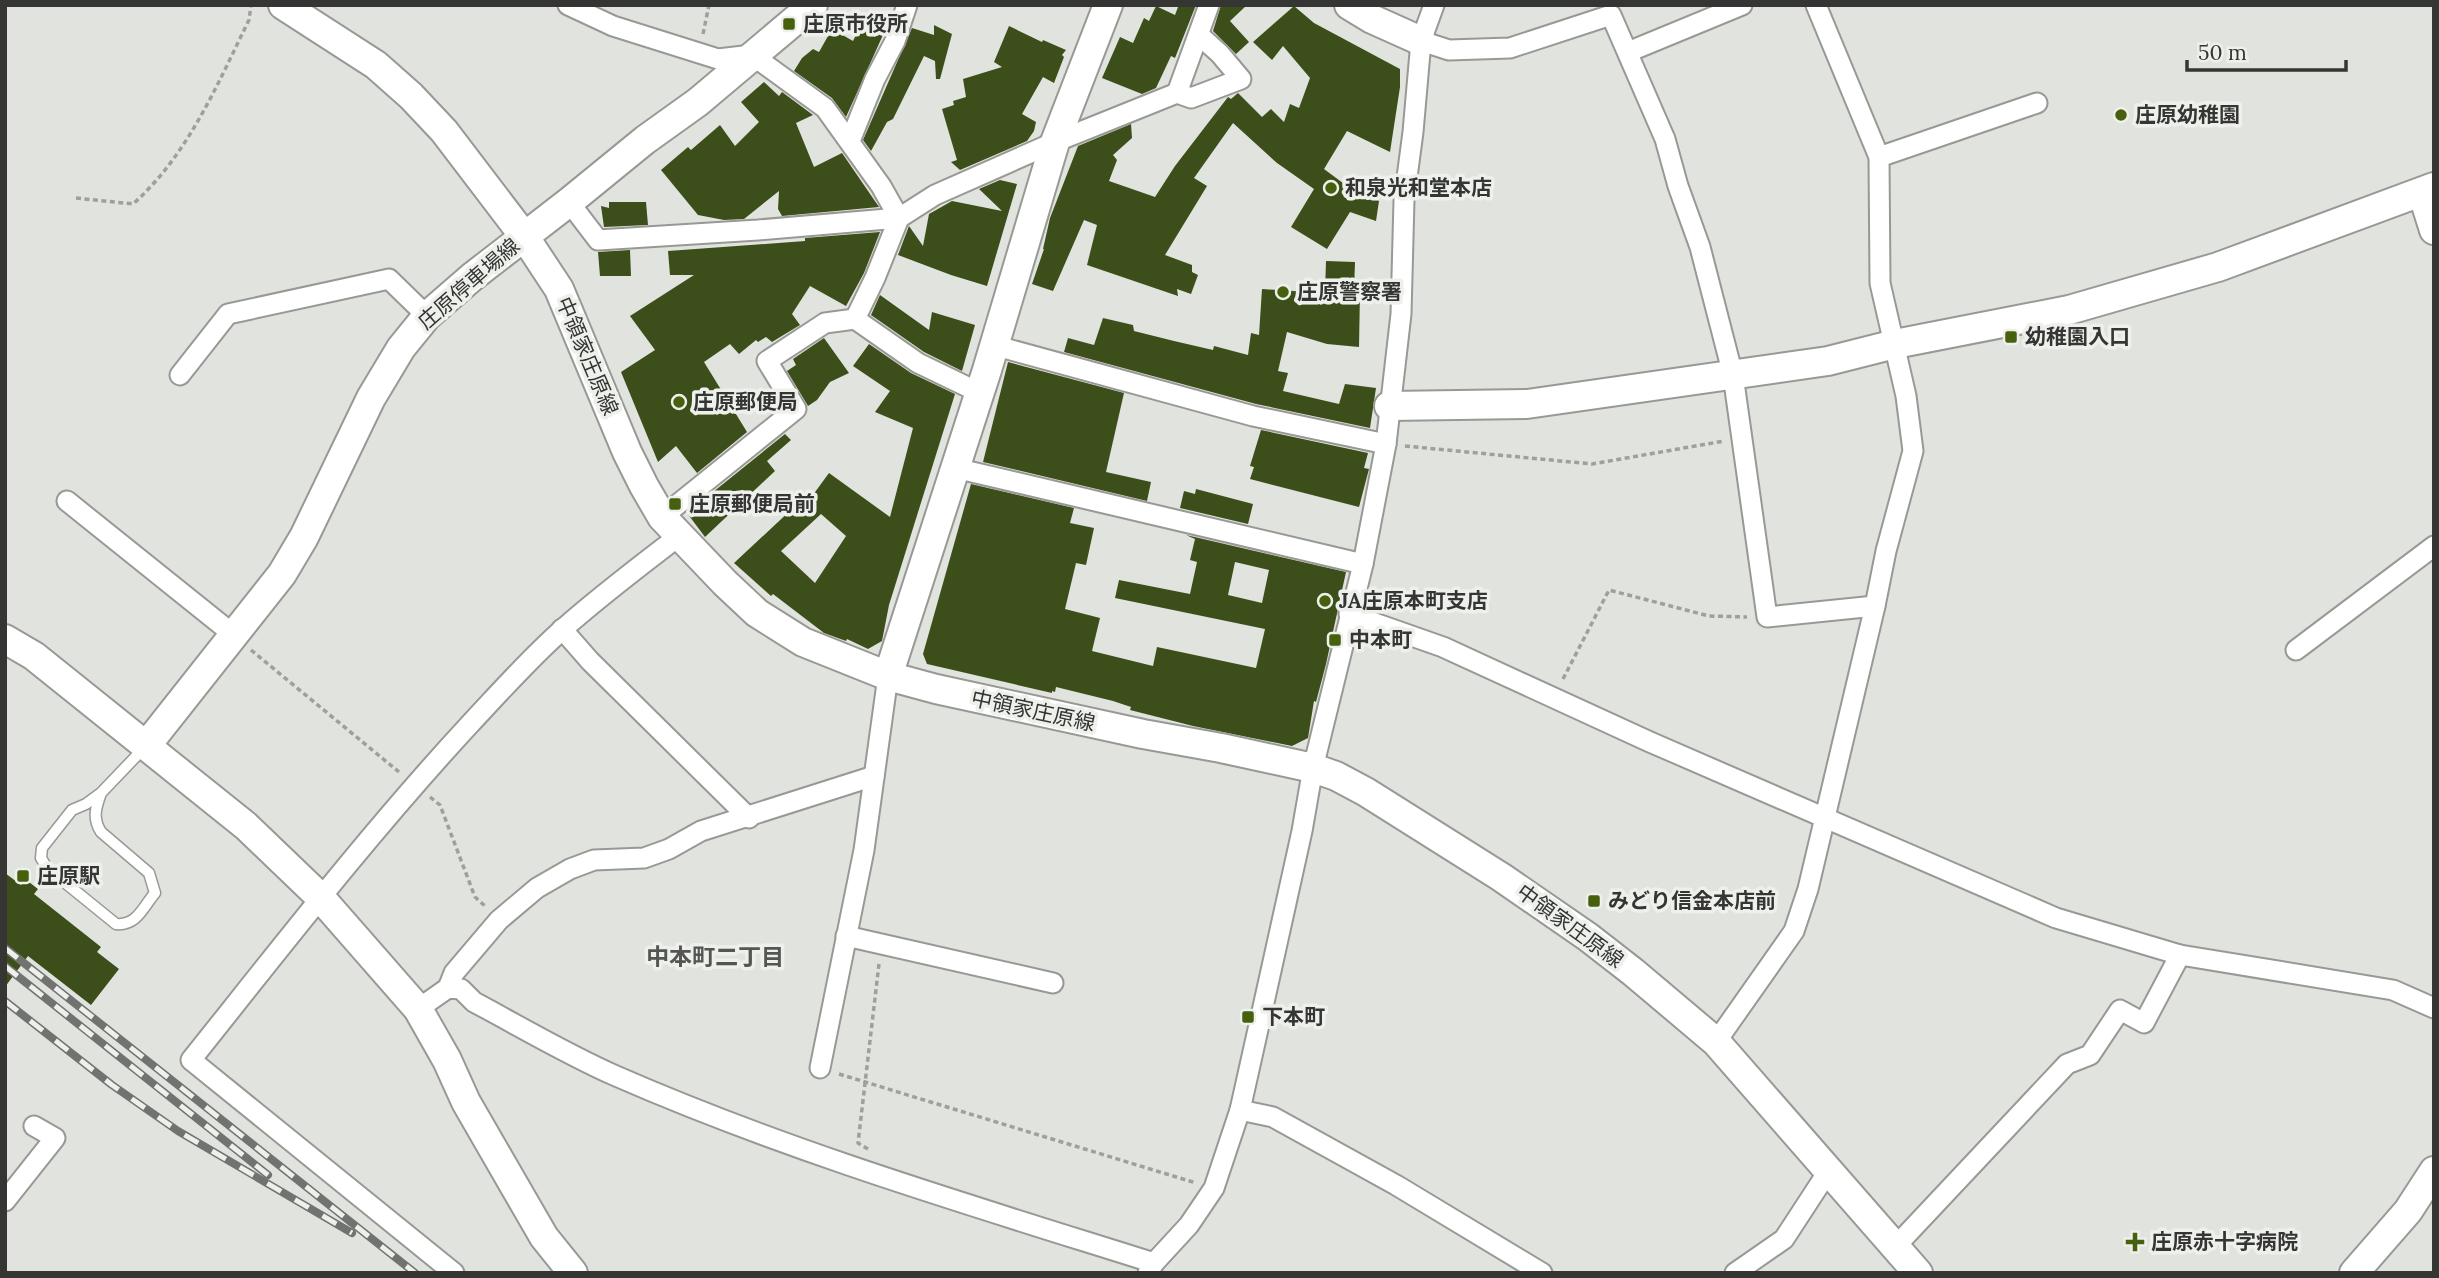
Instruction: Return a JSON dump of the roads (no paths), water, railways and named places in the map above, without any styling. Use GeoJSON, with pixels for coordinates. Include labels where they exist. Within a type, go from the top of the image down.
{"type":"FeatureCollection","features":[{"type":"Feature","properties":{"kind":"main road","name":"中領家庄原線"},"geometry":{"type":"LineString","coordinates":[[283,5],[376,65],[411,96],[444,131],[524,236],[559,289],[643,486],[671,526],[757,613],[803,642],[888,676],[1048,714],[1313,768],[1336,776],[1366,792],[1501,877],[1606,951],[1716,1042],[1918,1273]]}},
{"type":"Feature","properties":{"kind":"main road","name":"庄原停車場線"},"geometry":{"type":"LineString","coordinates":[[146,746],[282,574],[304,537],[371,398],[401,348],[427,316],[472,276],[645,140],[698,102],[813,5]]}},
{"type":"Feature","properties":{"kind":"main road"},"geometry":{"type":"LineString","coordinates":[[888,676],[987,370],[1055,142],[1108,5]]}},
{"type":"Feature","properties":{"kind":"main road"},"geometry":{"type":"LineString","coordinates":[[1349,5],[1372,19],[1421,41]]}},
{"type":"Feature","properties":{"kind":"main road"},"geometry":{"type":"LineString","coordinates":[[1389,406],[1527,404],[1828,361],[1895,344],[2069,310],[2218,267],[2428,190],[2434,230]]}},
{"type":"Feature","properties":{"kind":"main road"},"geometry":{"type":"LineString","coordinates":[[5,639],[34,656],[246,826],[320,897],[418,1009],[447,1060],[466,1102],[544,1237],[573,1273]]}},
{"type":"Feature","properties":{"kind":"main road"},"geometry":{"type":"LineString","coordinates":[[2354,1273],[2408,1211],[2434,1171]]}},
{"type":"Feature","properties":{"kind":"street"},"geometry":{"type":"LineString","coordinates":[[568,5],[613,26],[698,54],[718,59],[752,55],[825,108],[881,186],[899,218]]}},
{"type":"Feature","properties":{"kind":"street"},"geometry":{"type":"LineString","coordinates":[[849,141],[875,79],[895,41],[907,5]]}},
{"type":"Feature","properties":{"kind":"street"},"geometry":{"type":"LineString","coordinates":[[1177,93],[1209,5]]}},
{"type":"Feature","properties":{"kind":"street"},"geometry":{"type":"LineString","coordinates":[[448,988],[461,989],[474,1002],[613,1074],[683,1104],[881,1177],[1151,1268],[1189,1225],[1214,1188],[1240,1110],[1299,844],[1313,768],[1363,564],[1386,444],[1401,314],[1404,200],[1421,41],[1434,5]]}},
{"type":"Feature","properties":{"kind":"street"},"geometry":{"type":"LineString","coordinates":[[1628,52],[1742,5]]}},
{"type":"Feature","properties":{"kind":"street"},"geometry":{"type":"LineString","coordinates":[[1716,1042],[1794,931],[1808,889],[1886,551],[1913,451],[1906,396],[1880,283],[1879,157],[1816,5]]}},
{"type":"Feature","properties":{"kind":"street"},"geometry":{"type":"LineString","coordinates":[[1421,41],[1448,50],[1510,48],[1611,15],[1665,139],[1678,186],[1700,247],[1733,375],[1767,617],[1875,606]]}},
{"type":"Feature","properties":{"kind":"street"},"geometry":{"type":"LineString","coordinates":[[569,202],[598,240],[899,218],[934,195],[1055,142],[1177,93],[1191,98],[1241,79],[1199,35]]}},
{"type":"Feature","properties":{"kind":"street"},"geometry":{"type":"LineString","coordinates":[[1879,157],[2037,103]]}},
{"type":"Feature","properties":{"kind":"street"},"geometry":{"type":"LineString","coordinates":[[855,319],[899,218]]}},
{"type":"Feature","properties":{"kind":"street"},"geometry":{"type":"LineString","coordinates":[[180,375],[228,314],[389,279],[427,316]]}},
{"type":"Feature","properties":{"kind":"street"},"geometry":{"type":"LineString","coordinates":[[454,1273],[191,1060],[320,897],[414,785],[502,690],[562,629],[620,581],[671,526],[796,409],[767,361],[825,323],[855,319],[918,363],[978,392]]}},
{"type":"Feature","properties":{"kind":"street"},"geometry":{"type":"LineString","coordinates":[[993,345],[1254,415],[1386,444]]}},
{"type":"Feature","properties":{"kind":"street"},"geometry":{"type":"LineString","coordinates":[[955,468],[1363,564]]}},
{"type":"Feature","properties":{"kind":"street"},"geometry":{"type":"LineString","coordinates":[[67,502],[234,635]]}},
{"type":"Feature","properties":{"kind":"street"},"geometry":{"type":"LineString","coordinates":[[2296,650],[2434,546]]}},
{"type":"Feature","properties":{"kind":"street"},"geometry":{"type":"LineString","coordinates":[[1349,614],[1443,647],[1650,742],[2056,918],[2180,955],[2393,990],[2434,1008]]}},
{"type":"Feature","properties":{"kind":"street"},"geometry":{"type":"LineString","coordinates":[[562,629],[590,661],[748,818]]}},
{"type":"Feature","properties":{"kind":"street"},"geometry":{"type":"LineString","coordinates":[[820,1068],[864,850],[888,676]]}},
{"type":"Feature","properties":{"kind":"street"},"geometry":{"type":"LineString","coordinates":[[418,1009],[448,988],[454,973],[499,920],[537,888],[570,869],[594,860],[644,858],[669,849],[701,831],[874,776]]}},
{"type":"Feature","properties":{"kind":"street"},"geometry":{"type":"LineString","coordinates":[[846,936],[1053,983]]}},
{"type":"Feature","properties":{"kind":"street"},"geometry":{"type":"LineString","coordinates":[[1895,1247],[2067,1064],[2090,1055],[2120,1010],[2144,1023],[2180,955]]}},
{"type":"Feature","properties":{"kind":"street"},"geometry":{"type":"LineString","coordinates":[[1240,1110],[1273,1117],[1396,1185],[1531,1270]]}},
{"type":"Feature","properties":{"kind":"street"},"geometry":{"type":"LineString","coordinates":[[5,1201],[55,1138],[34,1126]]}},
{"type":"Feature","properties":{"kind":"street"},"geometry":{"type":"LineString","coordinates":[[1735,1273],[1784,1239],[1829,1170]]}},
{"type":"Feature","properties":{"kind":"lane"},"geometry":{"type":"LineString","coordinates":[[101,793],[95,808],[95,824],[100,832],[149,873],[154,884],[155,893],[133,922],[125,925],[116,923],[47,868],[41,858],[42,848],[72,810],[101,793],[146,746]]}},
{"type":"Feature","properties":{"kind":"railway"},"geometry":{"type":"LineString","coordinates":[[5,948],[415,1273]]}},
{"type":"Feature","properties":{"kind":"railway"},"geometry":{"type":"LineString","coordinates":[[5,966],[268,1175]]}},
{"type":"Feature","properties":{"kind":"railway"},"geometry":{"type":"LineString","coordinates":[[5,1001],[112,1085],[178,1131],[352,1233]]}},
{"type":"Feature","properties":{"kind":"place","name":"庄原市役所"},"geometry":{"type":"Point","coordinates":[789,24]}},
{"type":"Feature","properties":{"kind":"place","name":"庄原幼稚園"},"geometry":{"type":"Point","coordinates":[2121,115]}},
{"type":"Feature","properties":{"kind":"place","name":"和泉光和堂本店"},"geometry":{"type":"Point","coordinates":[1331,188]}},
{"type":"Feature","properties":{"kind":"place","name":"庄原警察署"},"geometry":{"type":"Point","coordinates":[1283,292]}},
{"type":"Feature","properties":{"kind":"place","name":"幼稚園入口"},"geometry":{"type":"Point","coordinates":[2011,337]}},
{"type":"Feature","properties":{"kind":"place","name":"庄原郵便局"},"geometry":{"type":"Point","coordinates":[679,402]}},
{"type":"Feature","properties":{"kind":"place","name":"庄原郵便局前"},"geometry":{"type":"Point","coordinates":[675,504]}},
{"type":"Feature","properties":{"kind":"place","name":"JA庄原本町支店"},"geometry":{"type":"Point","coordinates":[1325,601]}},
{"type":"Feature","properties":{"kind":"place","name":"中本町"},"geometry":{"type":"Point","coordinates":[1335,640]}},
{"type":"Feature","properties":{"kind":"place","name":"庄原駅"},"geometry":{"type":"Point","coordinates":[23,876]}},
{"type":"Feature","properties":{"kind":"place","name":"みどり信金本店前"},"geometry":{"type":"Point","coordinates":[1594,901]}},
{"type":"Feature","properties":{"kind":"place","name":"下本町"},"geometry":{"type":"Point","coordinates":[1248,1017]}},
{"type":"Feature","properties":{"kind":"place","name":"庄原赤十字病院"},"geometry":{"type":"Point","coordinates":[2135,1242]}},
{"type":"Feature","properties":{"kind":"district","name":"中本町二丁目"},"geometry":{"type":"Point","coordinates":[715,957]}}]}
